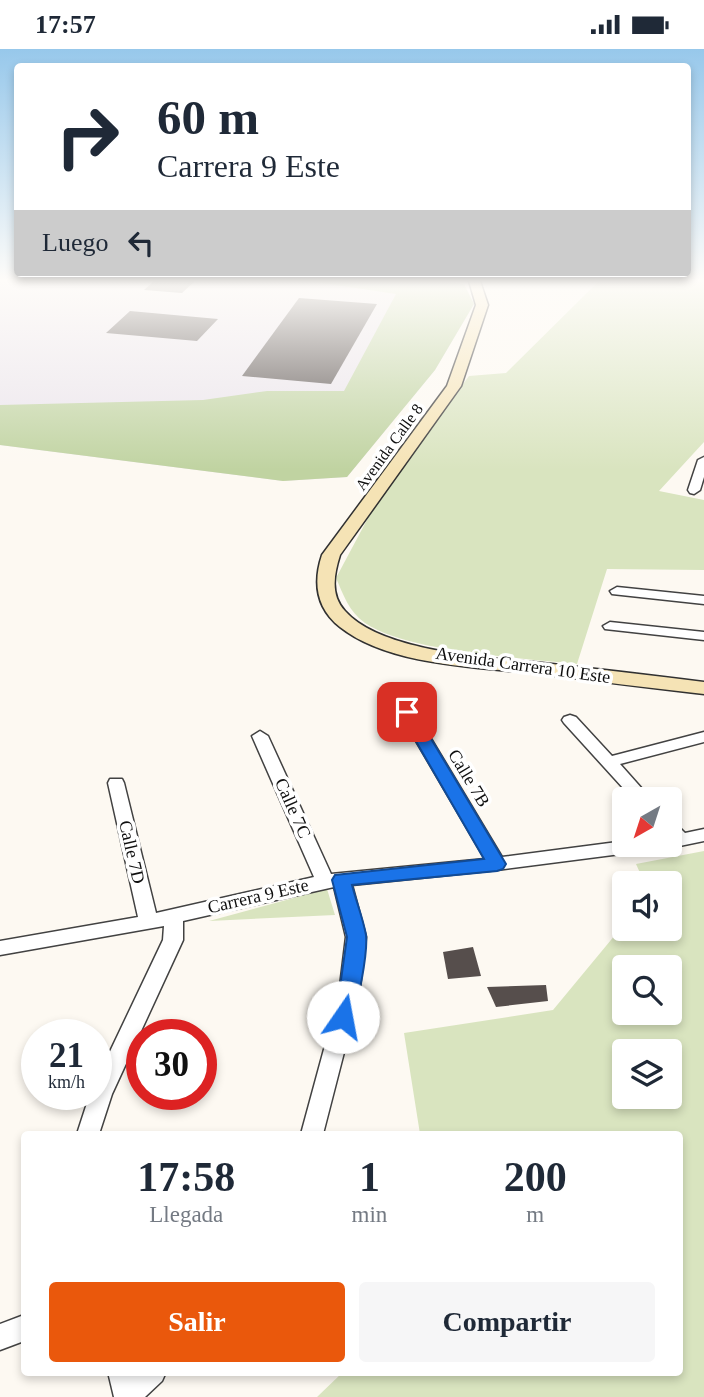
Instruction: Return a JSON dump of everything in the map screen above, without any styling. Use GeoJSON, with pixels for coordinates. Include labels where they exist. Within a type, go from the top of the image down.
{"type":"FeatureCollection","features":[{"type":"Feature","properties":{"kind":"main road","name":"Avenida Calle 8"},"geometry":{"type":"LineString","coordinates":[[347,624],[327,600],[324,584],[331,555],[454,386],[469,344]]}},
{"type":"Feature","properties":{"kind":"main road","name":"Avenida Carrera 10 Este"},"geometry":{"type":"LineString","coordinates":[[347,624],[390,645],[449,656],[704,688]]}},
{"type":"Feature","properties":{"kind":"street"},"geometry":{"type":"LineString","coordinates":[[694,490],[704,460]]}},
{"type":"Feature","properties":{"kind":"street"},"geometry":{"type":"LineString","coordinates":[[617,591],[704,600]]}},
{"type":"Feature","properties":{"kind":"street"},"geometry":{"type":"LineString","coordinates":[[610,626],[704,636]]}},
{"type":"Feature","properties":{"kind":"street","name":"Calle 7B"},"geometry":{"type":"LineString","coordinates":[[407,712],[497,864]]}},
{"type":"Feature","properties":{"kind":"street"},"geometry":{"type":"LineString","coordinates":[[569,720],[632,787]]}},
{"type":"Feature","properties":{"kind":"street","name":"Calle 7C"},"geometry":{"type":"LineString","coordinates":[[260,736],[333,880],[356,937],[349,994],[313,1131]]}},
{"type":"Feature","properties":{"kind":"street"},"geometry":{"type":"LineString","coordinates":[[608,762],[704,737]]}},
{"type":"Feature","properties":{"kind":"street","name":"Calle 7D"},"geometry":{"type":"LineString","coordinates":[[116,783],[149,922]]}},
{"type":"Feature","properties":{"kind":"street"},"geometry":{"type":"LineString","coordinates":[[682,836],[704,835]]}},
{"type":"Feature","properties":{"kind":"street","name":"Carrera 9 Este"},"geometry":{"type":"LineString","coordinates":[[0,948],[149,922],[333,880],[497,864],[612,849]]}},
{"type":"Feature","properties":{"kind":"street"},"geometry":{"type":"LineString","coordinates":[[89,1131],[101,1094],[173,940],[174,916]]}},
{"type":"Feature","properties":{"kind":"street"},"geometry":{"type":"LineString","coordinates":[[0,1337],[21,1329]]}},
{"type":"Feature","properties":{"kind":"street"},"geometry":{"type":"LineString","coordinates":[[125,1388],[146,1376]]}},
{"type":"Feature","properties":{"kind":"shaded area"},"geometry":{"type":"Polygon","coordinates":[[[0,344],[450,344],[435,370],[347,477],[283,481],[0,445],[0,344]]]}},
{"type":"Feature","properties":{"kind":"green space"},"geometry":{"type":"Polygon","coordinates":[[[369,344],[450,344],[435,370],[347,477],[283,481],[0,445],[0,405],[203,400],[267,391],[344,391],[369,344]]]}},
{"type":"Feature","properties":{"kind":"green space"},"geometry":{"type":"Polygon","coordinates":[[[535,344],[704,344],[704,442],[659,491],[704,500],[704,570],[607,569],[577,664],[467,652],[408,641],[384,633],[359,619],[336,578],[376,503],[469,376],[506,373],[535,344]]]}},
{"type":"Feature","properties":{"kind":"green space"},"geometry":{"type":"Polygon","coordinates":[[[704,851],[704,1397],[317,1397],[339,1376],[683,1376],[683,1131],[420,1131],[404,1033],[553,1010],[612,939],[612,941],[682,941],[682,871],[639,871],[636,864],[704,851]]]}},
{"type":"Feature","properties":{"kind":"green space"},"geometry":{"type":"Polygon","coordinates":[[[327,889],[335,915],[209,921],[327,889]]]}},
{"type":"Feature","properties":{"kind":"building"},"geometry":{"type":"Polygon","coordinates":[[[265,344],[354,344],[331,384],[242,376],[265,344]]]}},
{"type":"Feature","properties":{"kind":"building"},"geometry":{"type":"Polygon","coordinates":[[[473,947],[481,976],[448,979],[443,952],[473,947]]]}},
{"type":"Feature","properties":{"kind":"building"},"geometry":{"type":"Polygon","coordinates":[[[546,985],[548,1001],[496,1007],[487,987],[546,985]]]}},
{"type":"Feature","properties":{"kind":"route"},"geometry":{"type":"LineString","coordinates":[[343,1017],[349,994],[356,937],[341,880],[497,864],[427,750],[407,712]]}}]}
